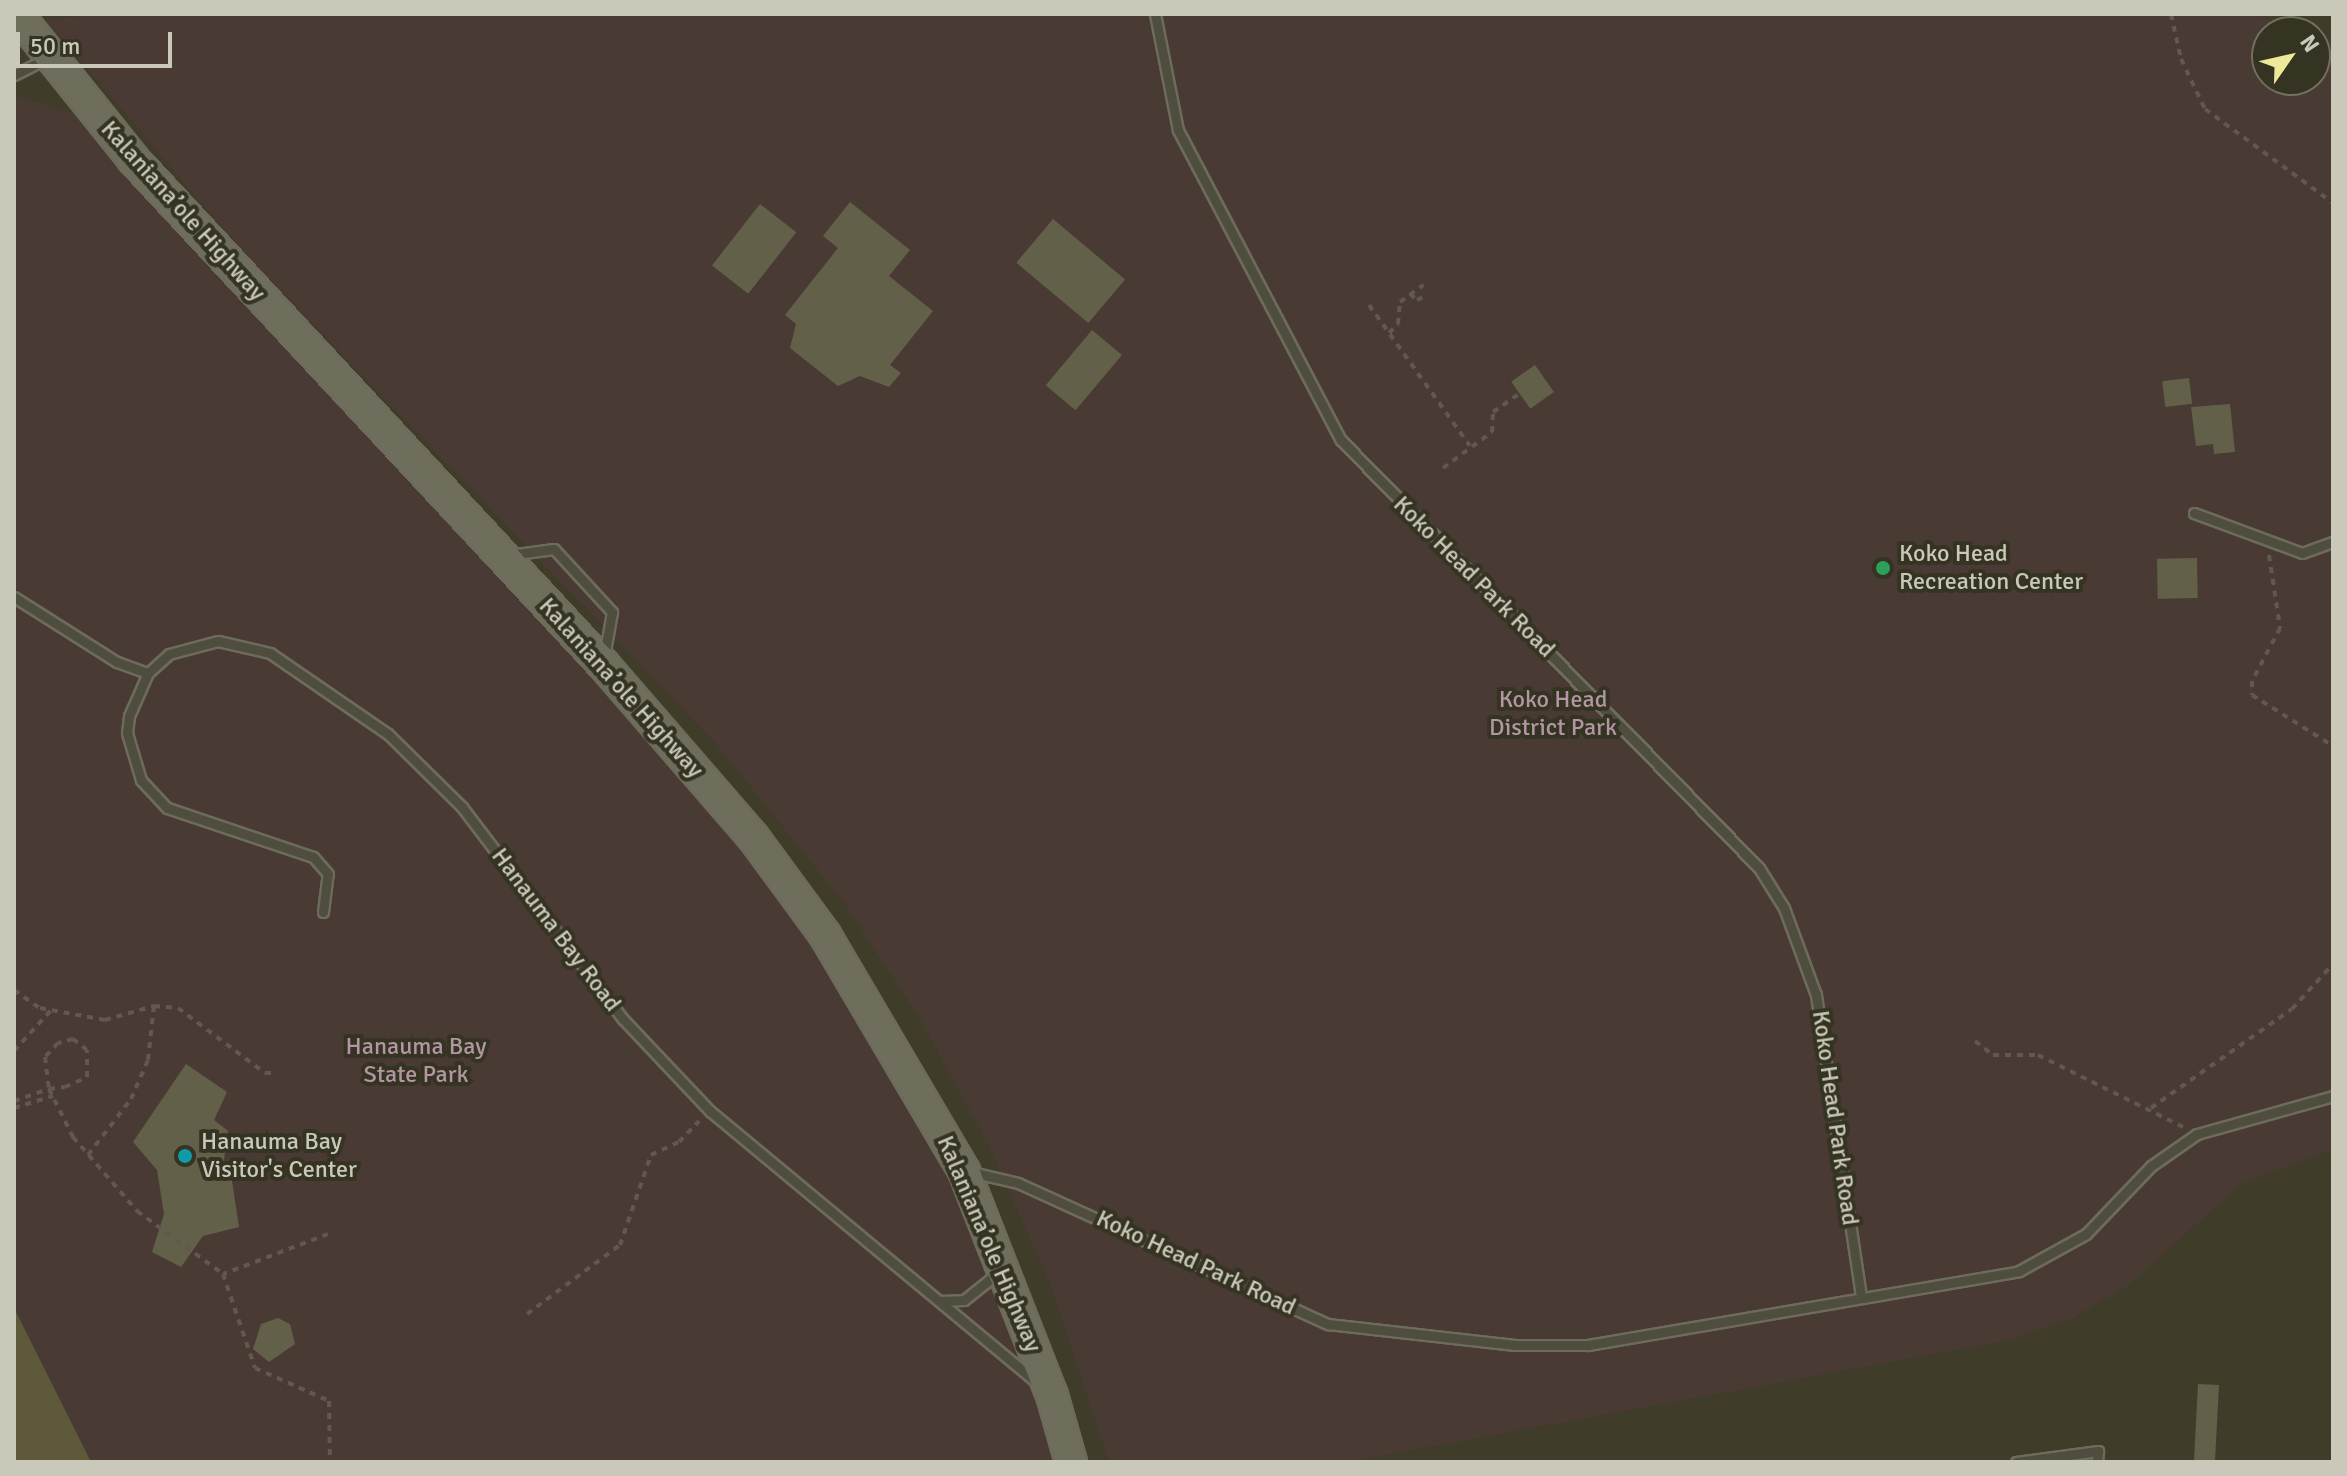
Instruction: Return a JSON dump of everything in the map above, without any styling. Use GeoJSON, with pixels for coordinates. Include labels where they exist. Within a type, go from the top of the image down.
{"type":"FeatureCollection","features":[{"type":"Feature","properties":{"kind":"main road","name":"Kalaniana’ole Highway"},"geometry":{"type":"LineString","coordinates":[[17,14],[49,56],[257,295],[603,664],[753,837],[825,935],[964,1171],[1052,1395],[1071,1462]]}},
{"type":"Feature","properties":{"kind":"lane","name":"Koko Head Park Road"},"geometry":{"type":"LineString","coordinates":[[1155,14],[1178,130],[1341,440],[1759,868],[1784,908],[1816,995],[1861,1296]]}},
{"type":"Feature","properties":{"kind":"lane"},"geometry":{"type":"LineString","coordinates":[[14,75],[49,56]]}},
{"type":"Feature","properties":{"kind":"lane"},"geometry":{"type":"LineString","coordinates":[[2194,513],[2302,553],[2333,542]]}},
{"type":"Feature","properties":{"kind":"lane"},"geometry":{"type":"LineString","coordinates":[[503,555],[554,549],[593,591],[612,612],[603,664]]}},
{"type":"Feature","properties":{"kind":"lane"},"geometry":{"type":"LineString","coordinates":[[14,597],[117,662],[148,673],[127,733],[151,795],[202,823],[313,857],[328,874],[323,912]]}},
{"type":"Feature","properties":{"kind":"lane","name":"Hanauma Bay Road"},"geometry":{"type":"LineString","coordinates":[[148,673],[182,647],[233,643],[299,669],[378,726],[462,807],[623,1019],[710,1111],[1052,1395]]}},
{"type":"Feature","properties":{"kind":"lane","name":"Koko Head Park Road"},"geometry":{"type":"LineString","coordinates":[[964,1171],[1018,1183],[1318,1320],[1372,1332],[1588,1345],[1861,1296],[1981,1280],[2037,1264],[2086,1234],[2151,1166],[2197,1134],[2333,1096]]}},
{"type":"Feature","properties":{"kind":"lane"},"geometry":{"type":"LineString","coordinates":[[939,1301],[964,1300],[1003,1268]]}},
{"type":"Feature","properties":{"kind":"lane"},"geometry":{"type":"LineString","coordinates":[[2016,1462],[2098,1451],[2097,1462]]}},
{"type":"Feature","properties":{"kind":"path"},"geometry":{"type":"LineString","coordinates":[[2171,14],[2181,59],[2205,109],[2333,203]]}},
{"type":"Feature","properties":{"kind":"path"},"geometry":{"type":"LineString","coordinates":[[1389,333],[1398,324],[1398,305],[1423,285]]}},
{"type":"Feature","properties":{"kind":"path"},"geometry":{"type":"LineString","coordinates":[[1410,294],[1417,300],[1425,296]]}},
{"type":"Feature","properties":{"kind":"path"},"geometry":{"type":"LineString","coordinates":[[1369,305],[1470,446]]}},
{"type":"Feature","properties":{"kind":"path"},"geometry":{"type":"LineString","coordinates":[[1443,468],[1492,432],[1493,412],[1520,393]]}},
{"type":"Feature","properties":{"kind":"path"},"geometry":{"type":"LineString","coordinates":[[2267,541],[2280,628],[2252,681],[2252,695],[2333,746]]}},
{"type":"Feature","properties":{"kind":"path"},"geometry":{"type":"LineString","coordinates":[[2151,1109],[2292,1009],[2333,964]]}},
{"type":"Feature","properties":{"kind":"path"},"geometry":{"type":"LineString","coordinates":[[14,990],[51,1010],[111,1021],[154,1006],[190,1014],[265,1073],[272,1073]]}},
{"type":"Feature","properties":{"kind":"path"},"geometry":{"type":"LineString","coordinates":[[88,1155],[131,1099],[148,1060],[154,1006]]}},
{"type":"Feature","properties":{"kind":"path"},"geometry":{"type":"LineString","coordinates":[[14,1051],[51,1010]]}},
{"type":"Feature","properties":{"kind":"path"},"geometry":{"type":"LineString","coordinates":[[14,1101],[49,1089],[87,1077],[87,1050],[73,1039],[58,1043],[45,1057],[49,1089],[53,1096],[88,1155],[137,1211],[223,1274],[255,1368],[329,1401],[330,1462]]}},
{"type":"Feature","properties":{"kind":"path"},"geometry":{"type":"LineString","coordinates":[[1975,1041],[1993,1055],[2038,1055],[2197,1134]]}},
{"type":"Feature","properties":{"kind":"path"},"geometry":{"type":"LineString","coordinates":[[14,1108],[53,1096]]}},
{"type":"Feature","properties":{"kind":"path"},"geometry":{"type":"LineString","coordinates":[[527,1314],[620,1245],[651,1155],[679,1142],[710,1111]]}},
{"type":"Feature","properties":{"kind":"path"},"geometry":{"type":"LineString","coordinates":[[223,1274],[328,1234]]}},
{"type":"Feature","properties":{"kind":"green space","name":"Koko Head District Park"},"geometry":{"type":"Polygon","coordinates":[[[103,14],[2252,14],[2258,16],[2251,16],[2251,96],[2331,96],[2333,42],[2333,1150],[2242,1183],[2130,1284],[2073,1318],[2010,1340],[1348,1462],[1109,1462],[1051,1286],[989,1146],[919,1017],[842,900],[711,738],[236,244],[46,20],[103,14]]]}},
{"type":"Feature","properties":{"kind":"green space","name":"Hanauma Bay State Park"},"geometry":{"type":"Polygon","coordinates":[[[14,95],[104,123],[753,837],[913,1078],[1071,1462],[14,1462],[14,95]]]}},
{"type":"Feature","properties":{"kind":"shaded area"},"geometry":{"type":"Polygon","coordinates":[[[14,1308],[91,1462],[14,1462],[14,1308]]]}},
{"type":"Feature","properties":{"kind":"building"},"geometry":{"type":"Polygon","coordinates":[[[850,202],[910,250],[889,276],[933,311],[890,365],[901,373],[889,387],[860,376],[838,386],[790,348],[796,324],[785,315],[838,248],[823,236],[850,202]]]}},
{"type":"Feature","properties":{"kind":"building"},"geometry":{"type":"Polygon","coordinates":[[[760,204],[796,232],[748,294],[712,265],[760,204]]]}},
{"type":"Feature","properties":{"kind":"building"},"geometry":{"type":"Polygon","coordinates":[[[1053,219],[1125,279],[1088,323],[1016,263],[1053,219]]]}},
{"type":"Feature","properties":{"kind":"building"},"geometry":{"type":"Polygon","coordinates":[[[1092,330],[1122,355],[1076,410],[1046,385],[1092,330]]]}},
{"type":"Feature","properties":{"kind":"building"},"geometry":{"type":"Polygon","coordinates":[[[1535,365],[1554,392],[1530,409],[1511,382],[1535,365]]]}},
{"type":"Feature","properties":{"kind":"building"},"geometry":{"type":"Polygon","coordinates":[[[2189,378],[2192,404],[2165,407],[2162,381],[2189,378]]]}},
{"type":"Feature","properties":{"kind":"building"},"geometry":{"type":"Polygon","coordinates":[[[2230,404],[2235,452],[2214,454],[2213,444],[2196,446],[2191,407],[2230,404]]]}},
{"type":"Feature","properties":{"kind":"building"},"geometry":{"type":"Polygon","coordinates":[[[2197,558],[2198,598],[2158,599],[2157,559],[2197,558]]]}},
{"type":"Feature","properties":{"kind":"building","name":"Hanauma Bay Visitor's Center"},"geometry":{"type":"Polygon","coordinates":[[[186,1064],[227,1092],[214,1120],[228,1131],[222,1173],[232,1181],[239,1227],[203,1236],[181,1267],[152,1252],[164,1214],[157,1170],[133,1142],[186,1064]]]}},
{"type":"Feature","properties":{"kind":"building"},"geometry":{"type":"Polygon","coordinates":[[[278,1318],[290,1324],[295,1344],[269,1362],[253,1349],[261,1324],[278,1318]]]}},
{"type":"Feature","properties":{"kind":"building"},"geometry":{"type":"Polygon","coordinates":[[[2198,1384],[2219,1385],[2215,1462],[2194,1462],[2198,1384]]]}},
{"type":"Feature","properties":{"kind":"place","name":"Koko Head Recreation Center"},"geometry":{"type":"Point","coordinates":[1883,568]}},
{"type":"Feature","properties":{"kind":"place","name":"Hanauma Bay Visitor's Center"},"geometry":{"type":"Point","coordinates":[185,1156]}}]}
